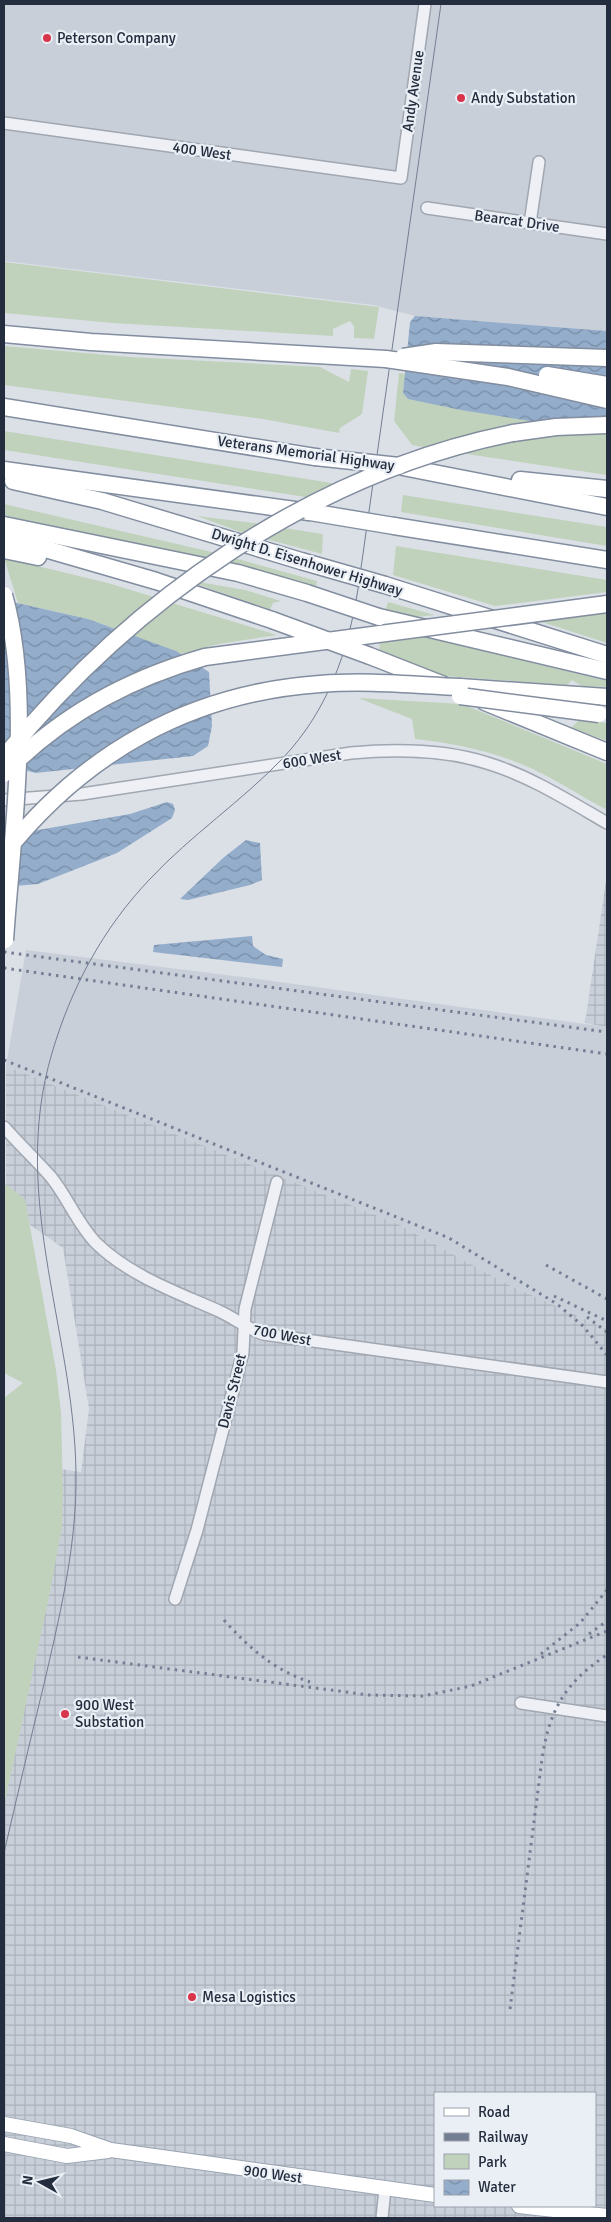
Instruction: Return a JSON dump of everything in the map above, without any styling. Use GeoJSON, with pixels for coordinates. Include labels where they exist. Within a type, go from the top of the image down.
{"type":"FeatureCollection","features":[{"type":"Feature","properties":{"kind":"highway"},"geometry":{"type":"LineString","coordinates":[[8,334],[386,359],[508,377],[607,400]]}},
{"type":"Feature","properties":{"kind":"highway"},"geometry":{"type":"LineString","coordinates":[[386,359],[436,352],[607,358]]}},
{"type":"Feature","properties":{"kind":"highway"},"geometry":{"type":"LineString","coordinates":[[386,359],[436,358],[607,385]]}},
{"type":"Feature","properties":{"kind":"highway","name":"Veterans Memorial Highway"},"geometry":{"type":"LineString","coordinates":[[4,407],[315,457],[403,466],[607,507]]}},
{"type":"Feature","properties":{"kind":"highway"},"geometry":{"type":"LineString","coordinates":[[4,757],[76,676],[147,614],[211,565],[306,509],[366,480],[460,445],[534,429],[607,425]]}},
{"type":"Feature","properties":{"kind":"highway"},"geometry":{"type":"LineString","coordinates":[[4,470],[310,512],[607,560]]}},
{"type":"Feature","properties":{"kind":"highway"},"geometry":{"type":"LineString","coordinates":[[431,471],[607,489]]}},
{"type":"Feature","properties":{"kind":"highway","name":"Dwight D. Eisenhower Highway"},"geometry":{"type":"LineString","coordinates":[[4,479],[102,501],[385,585],[607,655]]}},
{"type":"Feature","properties":{"kind":"highway"},"geometry":{"type":"LineString","coordinates":[[4,525],[238,573],[379,617],[607,670]]}},
{"type":"Feature","properties":{"kind":"highway"},"geometry":{"type":"LineString","coordinates":[[4,537],[156,581],[272,620],[370,656],[607,752]]}},
{"type":"Feature","properties":{"kind":"highway"},"geometry":{"type":"LineString","coordinates":[[4,550],[156,581]]}},
{"type":"Feature","properties":{"kind":"highway"},"geometry":{"type":"LineString","coordinates":[[4,595],[11,619],[18,687],[17,758],[4,945]]}},
{"type":"Feature","properties":{"kind":"highway"},"geometry":{"type":"LineString","coordinates":[[4,774],[37,742],[85,708],[147,676],[198,659],[225,653],[607,604]]}},
{"type":"Feature","properties":{"kind":"highway"},"geometry":{"type":"LineString","coordinates":[[4,854],[29,823],[77,778],[115,750],[165,723],[216,703],[270,690],[322,684],[384,684],[604,697]]}},
{"type":"Feature","properties":{"kind":"highway"},"geometry":{"type":"LineString","coordinates":[[384,684],[603,715]]}},
{"type":"Feature","properties":{"kind":"main road","name":"900 West"},"geometry":{"type":"LineString","coordinates":[[4,2124],[72,2136],[111,2150],[434,2195]]}},
{"type":"Feature","properties":{"kind":"main road","name":"900 West"},"geometry":{"type":"LineString","coordinates":[[4,2144],[67,2156],[111,2150]]}},
{"type":"Feature","properties":{"kind":"main road"},"geometry":{"type":"LineString","coordinates":[[528,2207],[607,2216]]}},
{"type":"Feature","properties":{"kind":"street","name":"Andy Avenue"},"geometry":{"type":"LineString","coordinates":[[401,178],[426,4]]}},
{"type":"Feature","properties":{"kind":"street","name":"400 West"},"geometry":{"type":"LineString","coordinates":[[4,123],[401,178]]}},
{"type":"Feature","properties":{"kind":"street"},"geometry":{"type":"LineString","coordinates":[[530,223],[539,162]]}},
{"type":"Feature","properties":{"kind":"street","name":"Bearcat Drive"},"geometry":{"type":"LineString","coordinates":[[426,208],[607,234]]}},
{"type":"Feature","properties":{"kind":"street","name":"600 West"},"geometry":{"type":"LineString","coordinates":[[4,800],[82,794],[341,755],[394,750],[434,752],[488,763],[548,790],[607,823]]}},
{"type":"Feature","properties":{"kind":"street","name":"700 West"},"geometry":{"type":"LineString","coordinates":[[4,1127],[51,1178],[79,1222],[112,1256],[173,1292],[221,1312],[244,1327],[262,1334],[607,1382]]}},
{"type":"Feature","properties":{"kind":"street","name":"Davis Street"},"geometry":{"type":"LineString","coordinates":[[175,1599],[197,1530],[243,1352],[249,1292],[277,1182]]}},
{"type":"Feature","properties":{"kind":"street"},"geometry":{"type":"LineString","coordinates":[[521,1703],[607,1716]]}},
{"type":"Feature","properties":{"kind":"street"},"geometry":{"type":"LineString","coordinates":[[382,2218],[386,2188]]}},
{"type":"Feature","properties":{"kind":"shaded area"},"geometry":{"type":"Polygon","coordinates":[[[4,4],[607,4],[607,331],[415,316],[373,305],[4,261],[4,4]]]}},
{"type":"Feature","properties":{"kind":"shaded area"},"geometry":{"type":"Polygon","coordinates":[[[607,874],[607,1027],[585,1023],[607,874]]]}},
{"type":"Feature","properties":{"kind":"shaded area"},"geometry":{"type":"Polygon","coordinates":[[[26,950],[250,978],[607,1027],[607,1329],[507,1284],[398,1224],[6,1066],[26,950]]]}},
{"type":"Feature","properties":{"kind":"shaded area"},"geometry":{"type":"Polygon","coordinates":[[[6,1066],[398,1224],[507,1284],[607,1329],[607,2218],[4,2218],[4,1768],[60,1469],[81,1472],[89,1409],[63,1248],[6,1208],[6,1066]]]}},
{"type":"Feature","properties":{"kind":"green space"},"geometry":{"type":"Polygon","coordinates":[[[4,262],[379,307],[374,339],[354,338],[354,326],[350,321],[333,329],[333,336],[113,323],[4,313],[4,262]]]}},
{"type":"Feature","properties":{"kind":"green space"},"geometry":{"type":"Polygon","coordinates":[[[4,346],[131,357],[320,367],[349,382],[351,369],[368,371],[362,414],[340,428],[339,433],[263,419],[4,385],[4,346]]]}},
{"type":"Feature","properties":{"kind":"green space"},"geometry":{"type":"Polygon","coordinates":[[[399,373],[405,374],[403,393],[408,399],[535,421],[489,430],[428,448],[412,445],[394,421],[399,373]]]}},
{"type":"Feature","properties":{"kind":"green space"},"geometry":{"type":"Polygon","coordinates":[[[4,431],[332,483],[331,487],[312,498],[4,450],[4,431]]]}},
{"type":"Feature","properties":{"kind":"green space"},"geometry":{"type":"Polygon","coordinates":[[[607,433],[607,475],[460,453],[535,436],[607,433]]]}},
{"type":"Feature","properties":{"kind":"green space"},"geometry":{"type":"Polygon","coordinates":[[[403,495],[607,527],[607,546],[401,512],[403,495]]]}},
{"type":"Feature","properties":{"kind":"green space"},"geometry":{"type":"Polygon","coordinates":[[[4,504],[216,553],[199,564],[4,520],[4,504]]]}},
{"type":"Feature","properties":{"kind":"green space"},"geometry":{"type":"Polygon","coordinates":[[[197,516],[262,524],[246,534],[197,516]]]}},
{"type":"Feature","properties":{"kind":"green space"},"geometry":{"type":"Polygon","coordinates":[[[284,528],[323,534],[322,554],[266,539],[284,528]]]}},
{"type":"Feature","properties":{"kind":"green space"},"geometry":{"type":"Polygon","coordinates":[[[396,546],[607,580],[607,592],[495,606],[393,575],[396,546]]]}},
{"type":"Feature","properties":{"kind":"green space"},"geometry":{"type":"Polygon","coordinates":[[[4,558],[108,583],[154,597],[116,629],[88,619],[18,603],[4,558]]]}},
{"type":"Feature","properties":{"kind":"green space"},"geometry":{"type":"Polygon","coordinates":[[[234,558],[317,581],[315,594],[218,569],[234,558]]]}},
{"type":"Feature","properties":{"kind":"green space"},"geometry":{"type":"Polygon","coordinates":[[[199,582],[245,590],[281,601],[273,603],[270,610],[197,584],[199,582]]]}},
{"type":"Feature","properties":{"kind":"green space"},"geometry":{"type":"Polygon","coordinates":[[[388,602],[435,615],[406,618],[385,612],[388,602]]]}},
{"type":"Feature","properties":{"kind":"green space"},"geometry":{"type":"Polygon","coordinates":[[[172,603],[277,635],[219,644],[180,654],[130,635],[172,603]]]}},
{"type":"Feature","properties":{"kind":"green space"},"geometry":{"type":"Polygon","coordinates":[[[607,612],[607,643],[542,622],[544,620],[607,612]]]}},
{"type":"Feature","properties":{"kind":"green space"},"geometry":{"type":"Polygon","coordinates":[[[423,636],[607,681],[607,687],[582,686],[572,680],[567,685],[445,676],[379,650],[380,642],[423,636]]]}},
{"type":"Feature","properties":{"kind":"green space"},"geometry":{"type":"Polygon","coordinates":[[[358,698],[462,704],[607,764],[607,810],[547,776],[499,756],[472,748],[415,739],[412,719],[358,698]]]}},
{"type":"Feature","properties":{"kind":"green space"},"geometry":{"type":"Polygon","coordinates":[[[580,719],[607,723],[607,741],[571,728],[580,719]]]}},
{"type":"Feature","properties":{"kind":"green space"},"geometry":{"type":"Polygon","coordinates":[[[4,1156],[5,1184],[25,1199],[56,1370],[61,1412],[63,1494],[62,1526],[50,1592],[4,1806],[4,1398],[23,1383],[4,1373],[4,1156]]]}},
{"type":"Feature","properties":{"kind":"water"},"geometry":{"type":"Polygon","coordinates":[[[415,316],[607,331],[607,433],[461,410],[408,399],[403,393],[410,322],[415,316]]]}},
{"type":"Feature","properties":{"kind":"water"},"geometry":{"type":"Polygon","coordinates":[[[4,600],[88,619],[176,651],[209,672],[212,726],[208,746],[193,756],[36,773],[4,765],[4,600]]]}},
{"type":"Feature","properties":{"kind":"water"},"geometry":{"type":"Polygon","coordinates":[[[167,802],[173,804],[175,810],[172,818],[117,853],[38,884],[4,887],[4,836],[130,814],[167,802]]]}},
{"type":"Feature","properties":{"kind":"water"},"geometry":{"type":"Polygon","coordinates":[[[246,840],[260,843],[262,880],[250,885],[188,900],[180,899],[223,858],[246,840]]]}},
{"type":"Feature","properties":{"kind":"water"},"geometry":{"type":"Polygon","coordinates":[[[252,936],[253,946],[266,955],[283,959],[282,967],[153,952],[154,945],[252,936]]]}},
{"type":"Feature","properties":{"kind":"tram line"},"geometry":{"type":"LineString","coordinates":[[4,1853],[60,1610],[73,1536],[75,1511],[74,1431],[67,1377],[48,1270],[37,1162],[40,1108],[52,1053],[79,982],[103,938],[150,879],[199,833],[251,789],[299,740],[324,700],[342,658],[358,589],[441,4]]}},
{"type":"Feature","properties":{"kind":"railway"},"geometry":{"type":"LineString","coordinates":[[4,952],[607,1032]]}},
{"type":"Feature","properties":{"kind":"railway"},"geometry":{"type":"LineString","coordinates":[[4,968],[607,1054]]}},
{"type":"Feature","properties":{"kind":"railway"},"geometry":{"type":"LineString","coordinates":[[4,1060],[449,1238],[557,1304],[583,1326],[607,1355]]}},
{"type":"Feature","properties":{"kind":"railway"},"geometry":{"type":"LineString","coordinates":[[546,1265],[607,1299]]}},
{"type":"Feature","properties":{"kind":"railway"},"geometry":{"type":"LineString","coordinates":[[554,1296],[607,1321]]}},
{"type":"Feature","properties":{"kind":"railway"},"geometry":{"type":"LineString","coordinates":[[587,1317],[607,1332]]}},
{"type":"Feature","properties":{"kind":"railway"},"geometry":{"type":"LineString","coordinates":[[541,1654],[580,1623],[607,1590]]}},
{"type":"Feature","properties":{"kind":"railway"},"geometry":{"type":"LineString","coordinates":[[224,1620],[263,1657],[285,1671],[310,1682]]}},
{"type":"Feature","properties":{"kind":"railway"},"geometry":{"type":"LineString","coordinates":[[589,1634],[607,1621]]}},
{"type":"Feature","properties":{"kind":"railway"},"geometry":{"type":"LineString","coordinates":[[78,1657],[369,1695],[423,1696],[471,1686],[607,1631]]}},
{"type":"Feature","properties":{"kind":"railway"},"geometry":{"type":"LineString","coordinates":[[510,2009],[542,1759],[549,1726],[561,1699],[570,1687],[592,1665],[607,1655]]}},
{"type":"Feature","properties":{"kind":"place","name":"Peterson Company"},"geometry":{"type":"Point","coordinates":[47,38]}},
{"type":"Feature","properties":{"kind":"place","name":"Andy Substation"},"geometry":{"type":"Point","coordinates":[461,98]}},
{"type":"Feature","properties":{"kind":"place","name":"900 West Substation"},"geometry":{"type":"Point","coordinates":[65,1714]}},
{"type":"Feature","properties":{"kind":"place","name":"Mesa Logistics"},"geometry":{"type":"Point","coordinates":[192,1997]}}]}
